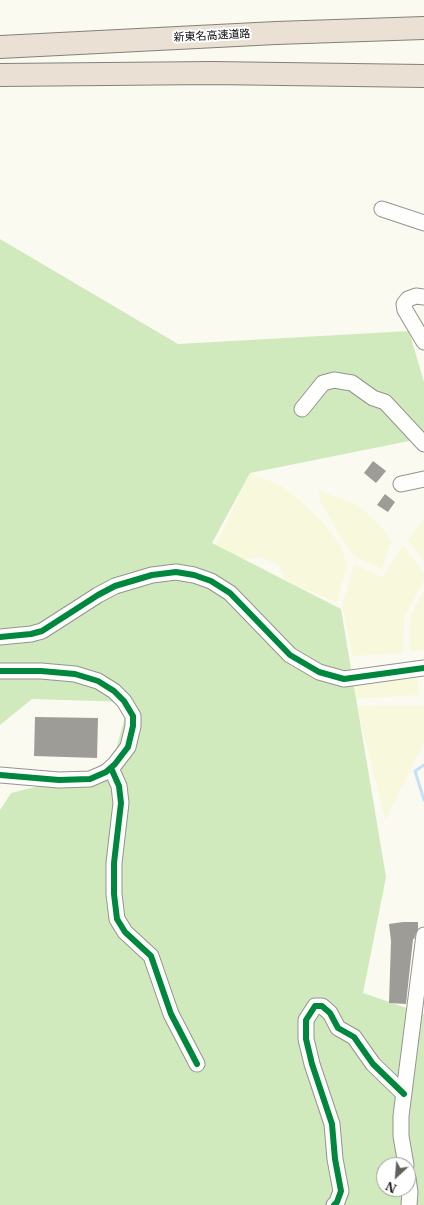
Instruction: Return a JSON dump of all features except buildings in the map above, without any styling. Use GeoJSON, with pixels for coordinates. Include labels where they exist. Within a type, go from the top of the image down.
{"type":"FeatureCollection","features":[{"type":"Feature","properties":{"kind":"highway","name":"新東名高速道路"},"geometry":{"type":"LineString","coordinates":[[0,47],[276,33],[424,28]]}},
{"type":"Feature","properties":{"kind":"highway"},"geometry":{"type":"LineString","coordinates":[[0,33],[276,33]]}},
{"type":"Feature","properties":{"kind":"highway"},"geometry":{"type":"LineString","coordinates":[[0,75],[220,73],[424,76]]}},
{"type":"Feature","properties":{"kind":"street"},"geometry":{"type":"LineString","coordinates":[[382,209],[424,223]]}},
{"type":"Feature","properties":{"kind":"street"},"geometry":{"type":"LineString","coordinates":[[424,297],[416,296],[408,299],[404,304],[405,310],[424,342]]}},
{"type":"Feature","properties":{"kind":"street"},"geometry":{"type":"LineString","coordinates":[[302,408],[323,383],[334,380],[352,382],[373,398],[385,402],[424,444]]}},
{"type":"Feature","properties":{"kind":"street"},"geometry":{"type":"LineString","coordinates":[[401,484],[424,479]]}},
{"type":"Feature","properties":{"kind":"street"},"geometry":{"type":"LineString","coordinates":[[0,637],[31,634],[42,631],[98,595],[115,586],[152,575],[176,572],[211,581],[230,593],[290,655],[319,672],[344,679],[424,668]]}},
{"type":"Feature","properties":{"kind":"street"},"geometry":{"type":"LineString","coordinates":[[0,671],[41,671],[75,674],[98,681],[114,690],[133,716],[133,726],[128,747],[111,768],[90,779],[76,780],[0,775]]}},
{"type":"Feature","properties":{"kind":"street"},"geometry":{"type":"LineString","coordinates":[[111,768],[119,786],[121,803],[114,863],[114,894],[117,919],[125,932],[151,956],[171,1014],[197,1064]]}},
{"type":"Feature","properties":{"kind":"street"},"geometry":{"type":"LineString","coordinates":[[405,1157],[401,1130],[404,1094],[424,934]]}},
{"type":"Feature","properties":{"kind":"street"},"geometry":{"type":"LineString","coordinates":[[334,1205],[337,1202],[341,1191],[335,1159],[332,1124],[312,1064],[306,1039],[306,1020],[314,1006],[322,1006],[330,1013],[338,1028],[354,1037],[373,1064],[404,1094]]}},
{"type":"Feature","properties":{"kind":"green space"},"geometry":{"type":"Polygon","coordinates":[[[0,239],[178,344],[409,331],[424,382],[424,438],[250,473],[212,543],[341,609],[386,877],[363,993],[424,1014],[424,1205],[0,1205],[0,810],[11,793],[111,768],[129,702],[32,699],[0,725],[0,239]]]}},
{"type":"Feature","properties":{"kind":"green space"},"geometry":{"type":"Polygon","coordinates":[[[250,473],[282,486],[297,498],[325,524],[340,545],[347,565],[337,602],[297,586],[285,579],[279,565],[260,557],[236,561],[215,547],[250,473]]]}},
{"type":"Feature","properties":{"kind":"green space"},"geometry":{"type":"Polygon","coordinates":[[[319,491],[356,504],[381,526],[391,542],[382,569],[356,558],[341,538],[320,501],[319,491]]]}},
{"type":"Feature","properties":{"kind":"green space"},"geometry":{"type":"Polygon","coordinates":[[[424,517],[424,562],[408,540],[424,517]]]}},
{"type":"Feature","properties":{"kind":"green space"},"geometry":{"type":"Polygon","coordinates":[[[403,545],[424,574],[424,580],[404,618],[403,653],[353,656],[342,606],[354,565],[383,577],[403,545]]]}},
{"type":"Feature","properties":{"kind":"green space"},"geometry":{"type":"Polygon","coordinates":[[[424,590],[424,651],[410,651],[410,617],[424,590]]]}},
{"type":"Feature","properties":{"kind":"green space"},"geometry":{"type":"Polygon","coordinates":[[[416,672],[419,695],[356,699],[355,680],[416,672]]]}},
{"type":"Feature","properties":{"kind":"green space"},"geometry":{"type":"Polygon","coordinates":[[[424,705],[424,742],[385,820],[357,706],[424,705]]]}},
{"type":"Feature","properties":{"kind":"waterway"},"geometry":{"type":"LineString","coordinates":[[424,765],[415,771],[424,800]]}},
{"type":"Feature","properties":{"kind":"cycle path"},"geometry":{"type":"LineString","coordinates":[[0,637],[31,634],[42,631],[98,595],[115,586],[152,575],[176,572],[194,575],[211,581],[230,593],[290,655],[319,672],[344,679],[424,668]]}},
{"type":"Feature","properties":{"kind":"cycle path"},"geometry":{"type":"LineString","coordinates":[[0,671],[41,671],[75,674],[98,681],[114,691],[124,701],[133,716],[133,726],[128,747],[115,764],[106,772],[90,779],[59,780],[0,775]]}},
{"type":"Feature","properties":{"kind":"cycle path"},"geometry":{"type":"LineString","coordinates":[[111,768],[119,786],[121,803],[114,863],[114,894],[117,919],[125,932],[151,956],[171,1014],[197,1064]]}},
{"type":"Feature","properties":{"kind":"cycle path"},"geometry":{"type":"LineString","coordinates":[[334,1205],[337,1202],[341,1191],[335,1159],[332,1124],[312,1064],[306,1039],[306,1020],[315,1006],[322,1006],[330,1013],[338,1028],[354,1037],[373,1064],[404,1094]]}}]}
